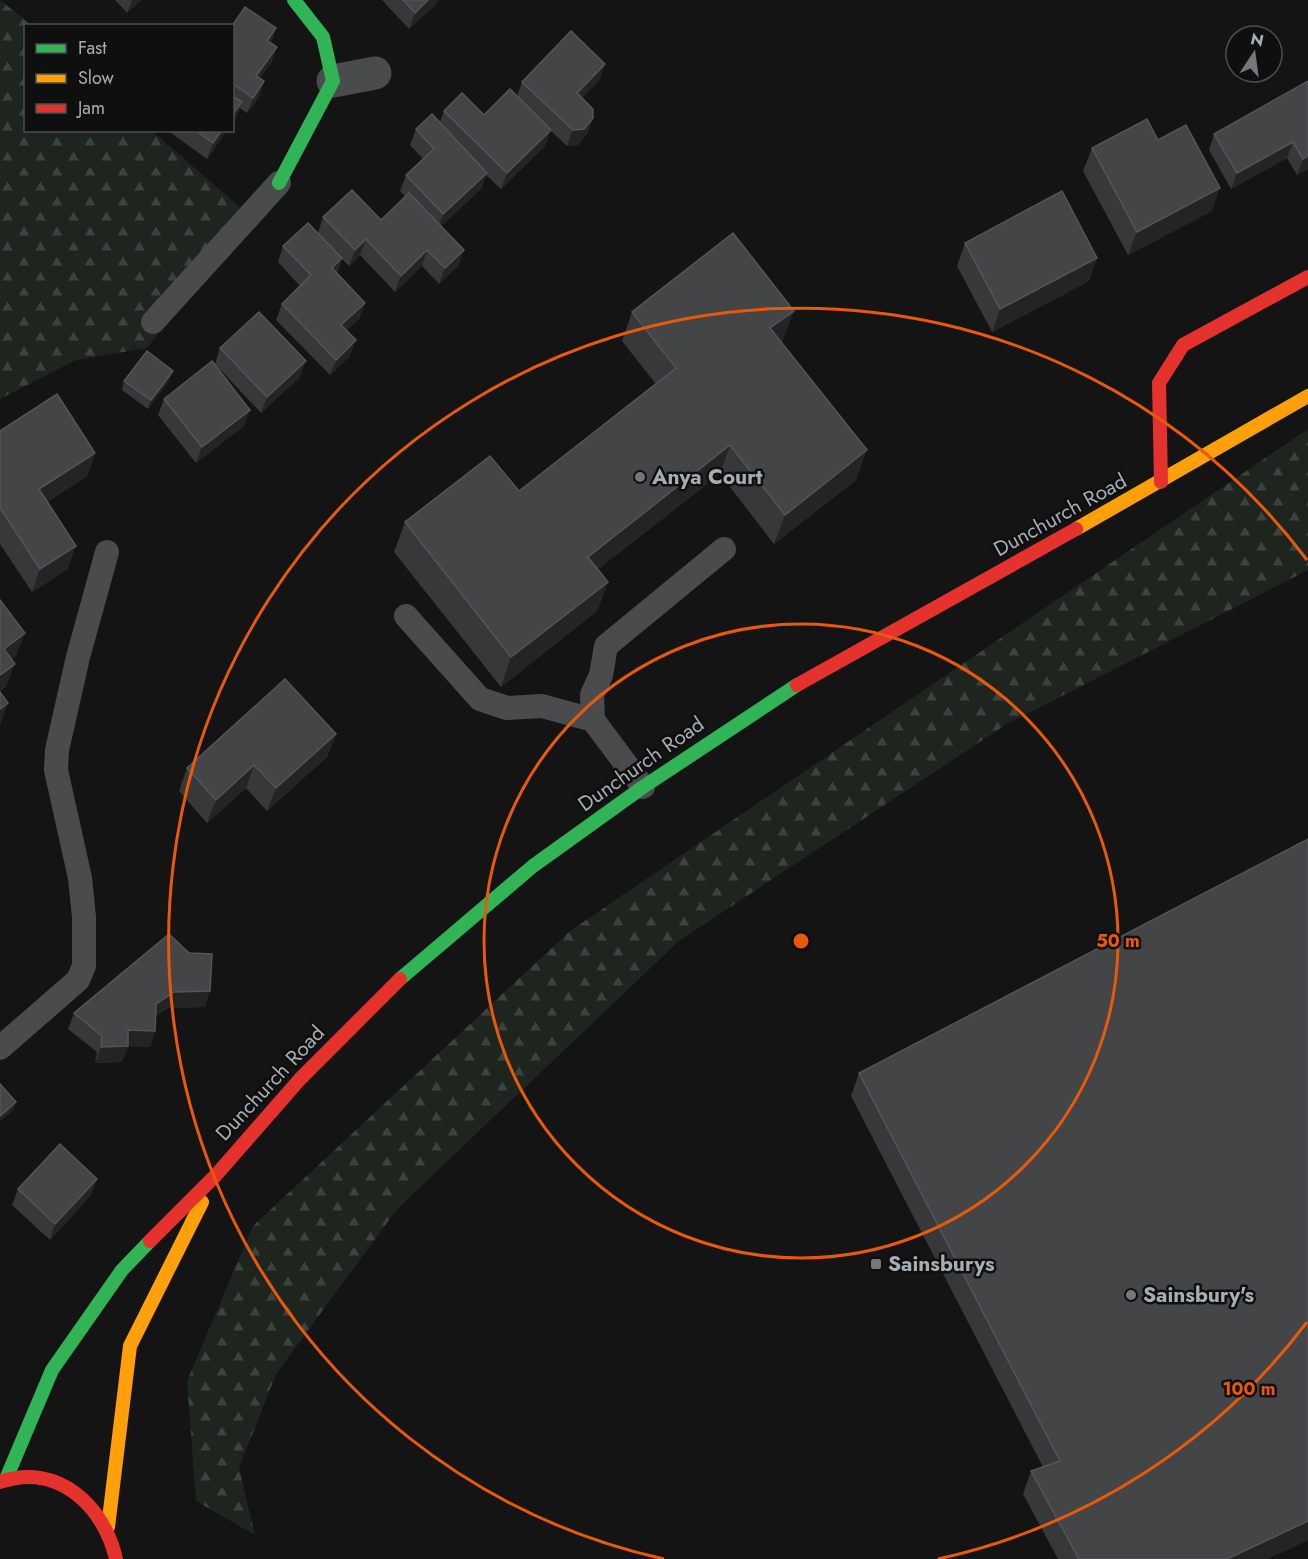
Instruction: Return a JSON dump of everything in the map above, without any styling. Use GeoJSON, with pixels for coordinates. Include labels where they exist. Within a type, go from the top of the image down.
{"type":"FeatureCollection","features":[{"type":"Feature","properties":{"kind":"main road"},"geometry":{"type":"LineString","coordinates":[[279,183],[333,81],[323,37],[294,0]]}},
{"type":"Feature","properties":{"kind":"main road"},"geometry":{"type":"LineString","coordinates":[[1161,482],[1159,383],[1183,345],[1308,278]]}},
{"type":"Feature","properties":{"kind":"main road","name":"Dunchurch Road"},"geometry":{"type":"LineString","coordinates":[[117,1558],[108,1527],[90,1502],[67,1486],[37,1478],[3,1481],[52,1370],[122,1270],[216,1175],[300,1079],[392,986],[533,866],[643,787],[774,698],[1161,482],[1308,396]]}},
{"type":"Feature","properties":{"kind":"main road","name":"Dunchurch Road"},"geometry":{"type":"LineString","coordinates":[[108,1527],[130,1346],[216,1175]]}},
{"type":"Feature","properties":{"kind":"street"},"geometry":{"type":"LineString","coordinates":[[333,81],[375,74]]}},
{"type":"Feature","properties":{"kind":"lane"},"geometry":{"type":"LineString","coordinates":[[153,322],[279,183]]}},
{"type":"Feature","properties":{"kind":"lane"},"geometry":{"type":"LineString","coordinates":[[643,787],[593,720],[591,695],[601,675],[606,646],[724,549]]}},
{"type":"Feature","properties":{"kind":"lane"},"geometry":{"type":"LineString","coordinates":[[0,1048],[78,980],[84,966],[80,878],[56,770],[57,750],[78,657],[108,552]]}},
{"type":"Feature","properties":{"kind":"lane"},"geometry":{"type":"LineString","coordinates":[[406,616],[480,699],[507,708],[542,706],[593,720]]}},
{"type":"Feature","properties":{"kind":"green space"},"geometry":{"type":"Polygon","coordinates":[[[0,0],[30,24],[24,24],[24,132],[153,132],[249,215],[147,348],[76,360],[0,399],[0,0]]]}},
{"type":"Feature","properties":{"kind":"green space"},"geometry":{"type":"Polygon","coordinates":[[[1308,429],[1308,570],[1007,724],[679,941],[398,1208],[276,1374],[239,1468],[255,1535],[196,1501],[187,1381],[253,1226],[570,931],[1308,429]]]}},
{"type":"Feature","properties":{"kind":"building"},"geometry":{"type":"Polygon","coordinates":[[[403,0],[428,0],[415,13],[403,0]]]}},
{"type":"Feature","properties":{"kind":"building"},"geometry":{"type":"Polygon","coordinates":[[[245,7],[276,28],[267,41],[277,47],[256,76],[264,81],[253,98],[234,84],[233,24],[245,7]]]}},
{"type":"Feature","properties":{"kind":"building"},"geometry":{"type":"Polygon","coordinates":[[[571,31],[605,64],[577,93],[593,109],[593,118],[584,129],[573,130],[522,82],[571,31]]]}},
{"type":"Feature","properties":{"kind":"building"},"geometry":{"type":"Polygon","coordinates":[[[1308,81],[1308,156],[1303,159],[1293,142],[1237,173],[1214,134],[1308,81]]]}},
{"type":"Feature","properties":{"kind":"building"},"geometry":{"type":"Polygon","coordinates":[[[510,89],[551,130],[507,173],[444,111],[462,93],[484,115],[510,89]]]}},
{"type":"Feature","properties":{"kind":"building"},"geometry":{"type":"Polygon","coordinates":[[[234,97],[242,102],[234,112],[234,97]]]}},
{"type":"Feature","properties":{"kind":"building"},"geometry":{"type":"Polygon","coordinates":[[[432,114],[487,173],[443,214],[406,175],[434,149],[416,129],[432,114]]]}},
{"type":"Feature","properties":{"kind":"building"},"geometry":{"type":"Polygon","coordinates":[[[1147,119],[1158,140],[1186,125],[1220,188],[1137,232],[1092,148],[1147,119]]]}},
{"type":"Feature","properties":{"kind":"building"},"geometry":{"type":"Polygon","coordinates":[[[198,132],[221,132],[213,143],[198,132]]]}},
{"type":"Feature","properties":{"kind":"building"},"geometry":{"type":"Polygon","coordinates":[[[352,190],[381,220],[409,193],[464,250],[445,268],[427,250],[401,276],[366,239],[355,250],[323,217],[352,190]]]}},
{"type":"Feature","properties":{"kind":"building"},"geometry":{"type":"Polygon","coordinates":[[[1062,191],[1097,258],[1000,309],[965,243],[1062,191]]]}},
{"type":"Feature","properties":{"kind":"building"},"geometry":{"type":"Polygon","coordinates":[[[308,223],[342,258],[332,268],[365,303],[341,325],[356,340],[336,360],[282,304],[311,275],[283,246],[308,223]]]}},
{"type":"Feature","properties":{"kind":"building","name":"Anya Court"},"geometry":{"type":"Polygon","coordinates":[[[733,233],[794,311],[770,328],[867,450],[785,515],[730,445],[588,557],[608,582],[511,657],[405,522],[490,456],[519,491],[676,368],[632,312],[733,233]]]}},
{"type":"Feature","properties":{"kind":"building"},"geometry":{"type":"Polygon","coordinates":[[[259,312],[306,361],[267,397],[220,348],[259,312]]]}},
{"type":"Feature","properties":{"kind":"building"},"geometry":{"type":"Polygon","coordinates":[[[147,351],[173,371],[151,400],[124,381],[147,351]]]}},
{"type":"Feature","properties":{"kind":"building"},"geometry":{"type":"Polygon","coordinates":[[[212,361],[250,410],[202,447],[164,399],[212,361]]]}},
{"type":"Feature","properties":{"kind":"building"},"geometry":{"type":"Polygon","coordinates":[[[57,394],[95,453],[39,489],[76,546],[40,569],[0,508],[0,431],[57,394]]]}},
{"type":"Feature","properties":{"kind":"building"},"geometry":{"type":"Polygon","coordinates":[[[0,600],[25,633],[4,649],[15,664],[0,675],[0,600]]]}},
{"type":"Feature","properties":{"kind":"building"},"geometry":{"type":"Polygon","coordinates":[[[285,679],[336,734],[276,788],[254,765],[216,800],[187,768],[285,679]]]}},
{"type":"Feature","properties":{"kind":"building"},"geometry":{"type":"Polygon","coordinates":[[[0,692],[8,703],[0,709],[0,692]]]}},
{"type":"Feature","properties":{"kind":"building","name":"Sainsbury's"},"geometry":{"type":"Polygon","coordinates":[[[1308,839],[1308,1521],[1227,1559],[1079,1559],[1031,1471],[1060,1461],[859,1073],[1308,839]]]}},
{"type":"Feature","properties":{"kind":"building"},"geometry":{"type":"Polygon","coordinates":[[[169,934],[189,953],[212,954],[210,991],[174,992],[156,1004],[155,1031],[128,1030],[128,1046],[101,1047],[102,1036],[74,1013],[169,934]]]}},
{"type":"Feature","properties":{"kind":"building"},"geometry":{"type":"Polygon","coordinates":[[[0,1084],[16,1102],[0,1116],[0,1084]]]}},
{"type":"Feature","properties":{"kind":"building"},"geometry":{"type":"Polygon","coordinates":[[[60,1144],[97,1179],[55,1224],[18,1189],[60,1144]]]}},
{"type":"Feature","properties":{"kind":"traffic: fast"},"geometry":{"type":"LineString","coordinates":[[279,183],[333,81],[323,37],[294,0]]}},
{"type":"Feature","properties":{"kind":"traffic: fast"},"geometry":{"type":"LineString","coordinates":[[400,979],[533,866],[643,787],[797,685]]}},
{"type":"Feature","properties":{"kind":"traffic: fast"},"geometry":{"type":"LineString","coordinates":[[6,1479],[52,1370],[122,1270],[150,1241]]}},
{"type":"Feature","properties":{"kind":"traffic: slow"},"geometry":{"type":"LineString","coordinates":[[1076,529],[1308,396]]}},
{"type":"Feature","properties":{"kind":"traffic: slow"},"geometry":{"type":"LineString","coordinates":[[108,1527],[130,1346],[202,1202]]}},
{"type":"Feature","properties":{"kind":"traffic: jam"},"geometry":{"type":"LineString","coordinates":[[1161,482],[1159,383],[1183,345],[1308,277]]}},
{"type":"Feature","properties":{"kind":"traffic: jam"},"geometry":{"type":"LineString","coordinates":[[797,685],[1076,529]]}},
{"type":"Feature","properties":{"kind":"traffic: jam"},"geometry":{"type":"LineString","coordinates":[[150,1241],[216,1175],[300,1079],[400,979]]}},
{"type":"Feature","properties":{"kind":"traffic: jam"},"geometry":{"type":"LineString","coordinates":[[0,1482],[21,1477],[41,1478],[75,1493],[101,1522],[116,1559]]}},
{"type":"Feature","properties":{"kind":"place","name":"Anya Court"},"geometry":{"type":"Point","coordinates":[640,477]}},
{"type":"Feature","properties":{"kind":"place","name":"Sainsburys"},"geometry":{"type":"Point","coordinates":[876,1264]}},
{"type":"Feature","properties":{"kind":"place","name":"Sainsbury's"},"geometry":{"type":"Point","coordinates":[1131,1295]}}]}
